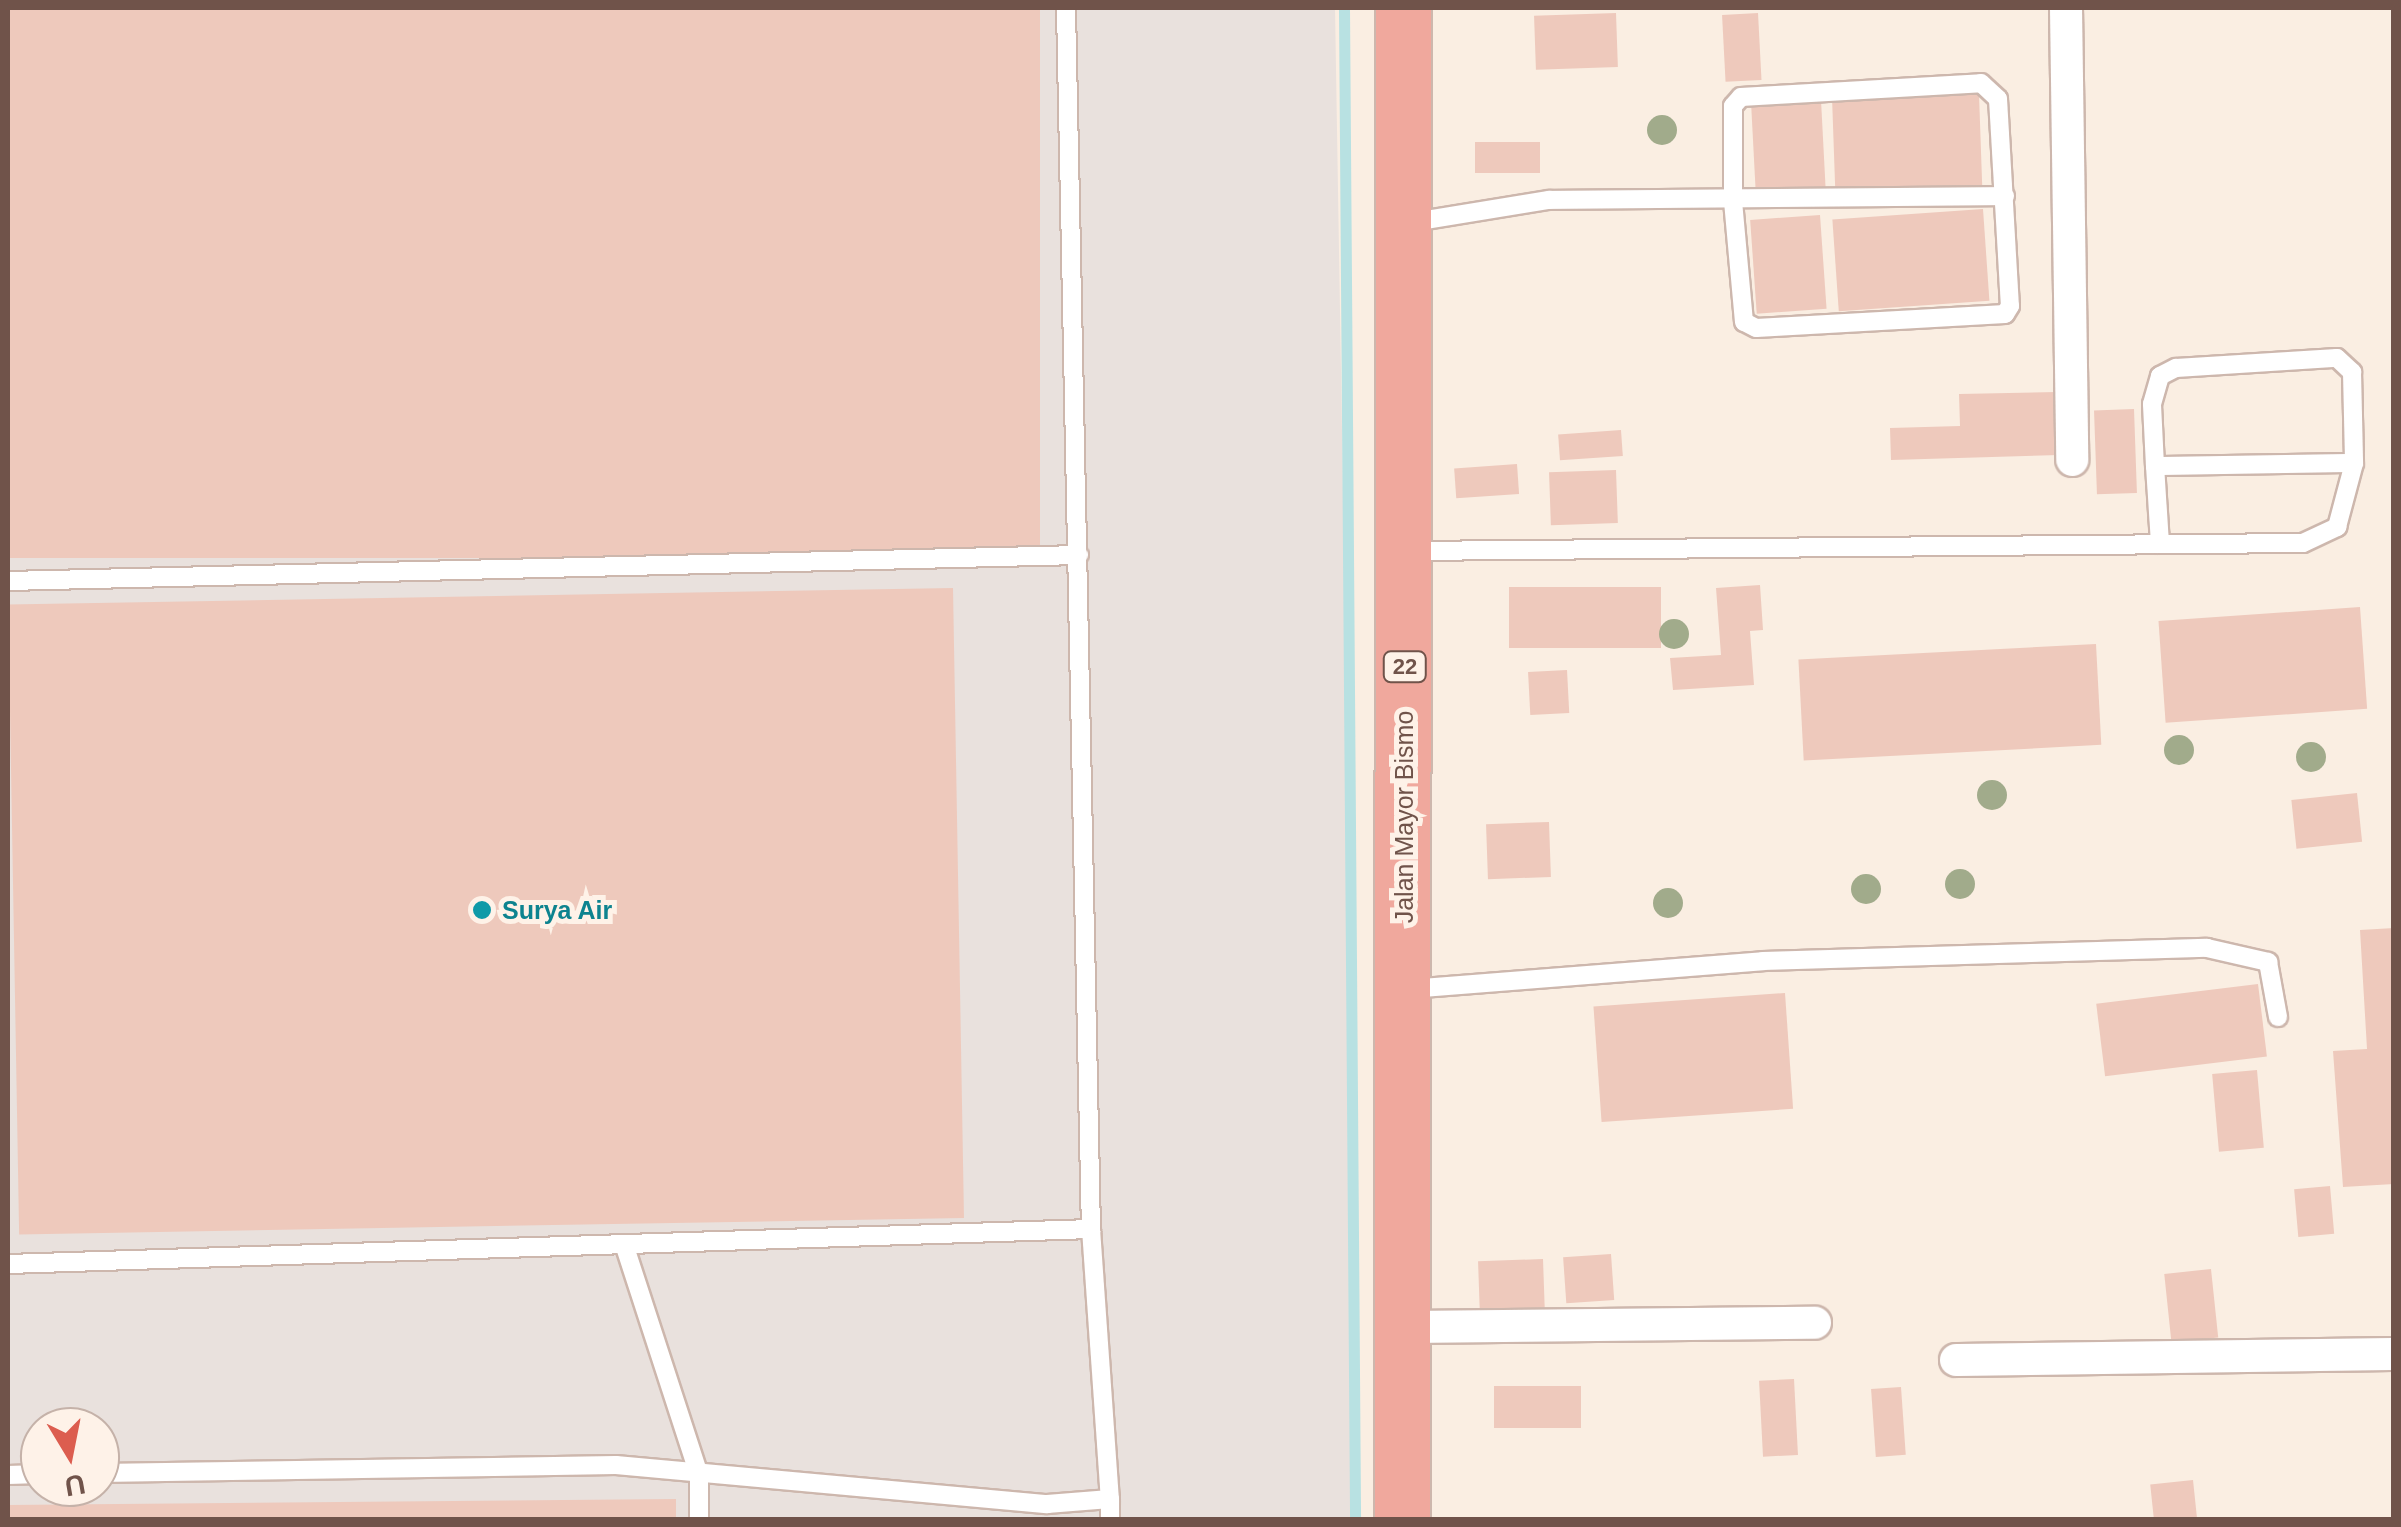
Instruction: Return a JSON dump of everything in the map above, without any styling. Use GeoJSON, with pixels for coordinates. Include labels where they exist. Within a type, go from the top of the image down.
{"type":"FeatureCollection","features":[{"type":"Feature","properties":{"kind":"highway","name":"Jalan Mayor Bismo"},"geometry":{"type":"LineString","coordinates":[[1402,1327],[1406,551],[1403,8]]}},
{"type":"Feature","properties":{"kind":"highway","name":"22"},"geometry":{"type":"LineString","coordinates":[[1402,1327],[1402,1520]]}},
{"type":"Feature","properties":{"kind":"street"},"geometry":{"type":"LineString","coordinates":[[2066,8],[2072,460]]}},
{"type":"Feature","properties":{"kind":"street"},"geometry":{"type":"LineString","coordinates":[[1402,1327],[1816,1323]]}},
{"type":"Feature","properties":{"kind":"street"},"geometry":{"type":"LineString","coordinates":[[1956,1360],[2394,1354]]}},
{"type":"Feature","properties":{"kind":"lane"},"geometry":{"type":"LineString","coordinates":[[1066,8],[1091,1228],[1110,1520]]}},
{"type":"Feature","properties":{"kind":"lane"},"geometry":{"type":"LineString","coordinates":[[1980,83],[1998,99],[2005,196],[2005,314],[1756,328],[1739,312],[1733,201],[1734,106],[1741,97],[1980,83]]}},
{"type":"Feature","properties":{"kind":"lane"},"geometry":{"type":"LineString","coordinates":[[1402,224],[1549,200],[2005,196]]}},
{"type":"Feature","properties":{"kind":"lane"},"geometry":{"type":"LineString","coordinates":[[1406,551],[2303,543],[2337,527],[2354,463],[2352,372],[2336,358],[2176,368],[2160,376],[2152,404],[2160,544]]}},
{"type":"Feature","properties":{"kind":"lane"},"geometry":{"type":"LineString","coordinates":[[2155,466],[2354,463]]}},
{"type":"Feature","properties":{"kind":"lane"},"geometry":{"type":"LineString","coordinates":[[8,581],[1079,554]]}},
{"type":"Feature","properties":{"kind":"lane"},"geometry":{"type":"LineString","coordinates":[[1404,990],[1762,961],[2207,948],[2268,962],[2278,1018]]}},
{"type":"Feature","properties":{"kind":"lane"},"geometry":{"type":"LineString","coordinates":[[8,1264],[1091,1228]]}},
{"type":"Feature","properties":{"kind":"lane"},"geometry":{"type":"LineString","coordinates":[[624,1244],[700,1475],[699,1520]]}},
{"type":"Feature","properties":{"kind":"lane"},"geometry":{"type":"LineString","coordinates":[[120,1473],[616,1465],[1047,1504],[1110,1499]]}},
{"type":"Feature","properties":{"kind":"shaded area"},"geometry":{"type":"Polygon","coordinates":[[[8,8],[1335,8],[1360,1519],[8,1520],[8,8]]]}},
{"type":"Feature","properties":{"kind":"building"},"geometry":{"type":"Polygon","coordinates":[[[8,8],[1040,8],[1040,558],[8,558],[8,8]]]}},
{"type":"Feature","properties":{"kind":"building"},"geometry":{"type":"Polygon","coordinates":[[[1616,13],[1618,67],[1536,70],[1534,16],[1616,13]]]}},
{"type":"Feature","properties":{"kind":"building"},"geometry":{"type":"Polygon","coordinates":[[[1758,13],[1762,80],[1726,82],[1722,15],[1758,13]]]}},
{"type":"Feature","properties":{"kind":"building"},"geometry":{"type":"Polygon","coordinates":[[[1979,94],[1982,186],[1835,191],[1832,99],[1979,94]]]}},
{"type":"Feature","properties":{"kind":"building"},"geometry":{"type":"Polygon","coordinates":[[[1821,100],[1826,191],[1756,195],[1751,104],[1821,100]]]}},
{"type":"Feature","properties":{"kind":"building"},"geometry":{"type":"Polygon","coordinates":[[[1475,142],[1540,142],[1540,173],[1475,173],[1475,142]]]}},
{"type":"Feature","properties":{"kind":"building"},"geometry":{"type":"Polygon","coordinates":[[[1983,209],[1989,301],[1839,311],[1832,220],[1983,209]]]}},
{"type":"Feature","properties":{"kind":"building"},"geometry":{"type":"Polygon","coordinates":[[[1820,215],[1827,309],[1757,314],[1750,220],[1820,215]]]}},
{"type":"Feature","properties":{"kind":"building"},"geometry":{"type":"Polygon","coordinates":[[[2057,392],[2059,455],[1891,460],[1890,428],[1960,426],[1959,394],[2057,392]]]}},
{"type":"Feature","properties":{"kind":"building"},"geometry":{"type":"Polygon","coordinates":[[[2134,409],[2137,493],[2097,494],[2094,410],[2134,409]]]}},
{"type":"Feature","properties":{"kind":"building"},"geometry":{"type":"Polygon","coordinates":[[[1621,430],[1623,456],[1560,460],[1558,434],[1621,430]]]}},
{"type":"Feature","properties":{"kind":"building"},"geometry":{"type":"Polygon","coordinates":[[[1517,464],[1519,494],[1456,498],[1454,468],[1517,464]]]}},
{"type":"Feature","properties":{"kind":"building"},"geometry":{"type":"Polygon","coordinates":[[[1616,470],[1618,523],[1551,525],[1549,472],[1616,470]]]}},
{"type":"Feature","properties":{"kind":"building"},"geometry":{"type":"Polygon","coordinates":[[[1760,585],[1763,630],[1750,631],[1754,685],[1673,690],[1670,658],[1721,655],[1716,588],[1760,585]]]}},
{"type":"Feature","properties":{"kind":"building"},"geometry":{"type":"Polygon","coordinates":[[[1509,587],[1661,587],[1661,648],[1509,648],[1509,587]]]}},
{"type":"Feature","properties":{"kind":"building","name":"Surya Air"},"geometry":{"type":"Polygon","coordinates":[[[953,588],[964,1218],[19,1234],[8,604],[953,588]]]}},
{"type":"Feature","properties":{"kind":"building"},"geometry":{"type":"Polygon","coordinates":[[[2360,607],[2367,709],[2166,723],[2158,621],[2360,607]]]}},
{"type":"Feature","properties":{"kind":"building"},"geometry":{"type":"Polygon","coordinates":[[[2096,644],[2101,745],[1804,760],[1798,660],[2096,644]]]}},
{"type":"Feature","properties":{"kind":"building"},"geometry":{"type":"Polygon","coordinates":[[[1567,670],[1569,713],[1530,715],[1528,672],[1567,670]]]}},
{"type":"Feature","properties":{"kind":"building"},"geometry":{"type":"Polygon","coordinates":[[[2357,793],[2362,842],[2296,849],[2291,800],[2357,793]]]}},
{"type":"Feature","properties":{"kind":"building"},"geometry":{"type":"Polygon","coordinates":[[[1549,822],[1551,877],[1488,879],[1486,824],[1549,822]]]}},
{"type":"Feature","properties":{"kind":"building"},"geometry":{"type":"Polygon","coordinates":[[[2394,928],[2394,1184],[2343,1187],[2333,1051],[2367,1049],[2360,930],[2394,928]]]}},
{"type":"Feature","properties":{"kind":"building"},"geometry":{"type":"Polygon","coordinates":[[[2258,984],[2267,1056],[2105,1076],[2096,1004],[2258,984]]]}},
{"type":"Feature","properties":{"kind":"building"},"geometry":{"type":"Polygon","coordinates":[[[1785,993],[1793,1109],[1602,1122],[1593,1006],[1785,993]]]}},
{"type":"Feature","properties":{"kind":"building"},"geometry":{"type":"Polygon","coordinates":[[[2257,1070],[2264,1148],[2219,1152],[2212,1074],[2257,1070]]]}},
{"type":"Feature","properties":{"kind":"building"},"geometry":{"type":"Polygon","coordinates":[[[2330,1186],[2334,1234],[2298,1237],[2294,1189],[2330,1186]]]}},
{"type":"Feature","properties":{"kind":"building"},"geometry":{"type":"Polygon","coordinates":[[[1611,1254],[1614,1300],[1566,1303],[1563,1257],[1611,1254]]]}},
{"type":"Feature","properties":{"kind":"building"},"geometry":{"type":"Polygon","coordinates":[[[1543,1259],[1545,1314],[1480,1316],[1478,1261],[1543,1259]]]}},
{"type":"Feature","properties":{"kind":"building"},"geometry":{"type":"Polygon","coordinates":[[[2211,1269],[2218,1338],[2171,1343],[2164,1274],[2211,1269]]]}},
{"type":"Feature","properties":{"kind":"building"},"geometry":{"type":"Polygon","coordinates":[[[1794,1379],[1798,1455],[1763,1457],[1759,1381],[1794,1379]]]}},
{"type":"Feature","properties":{"kind":"building"},"geometry":{"type":"Polygon","coordinates":[[[1494,1386],[1581,1386],[1581,1428],[1494,1428],[1494,1386]]]}},
{"type":"Feature","properties":{"kind":"building"},"geometry":{"type":"Polygon","coordinates":[[[1901,1387],[1906,1455],[1876,1457],[1871,1389],[1901,1387]]]}},
{"type":"Feature","properties":{"kind":"building"},"geometry":{"type":"Polygon","coordinates":[[[2193,1480],[2197,1520],[2154,1520],[2150,1484],[2193,1480]]]}},
{"type":"Feature","properties":{"kind":"building"},"geometry":{"type":"Polygon","coordinates":[[[676,1499],[676,1520],[8,1520],[8,1505],[120,1507],[120,1504],[676,1499]]]}},
{"type":"Feature","properties":{"kind":"waterway"},"geometry":{"type":"LineString","coordinates":[[1344,8],[1355,1520]]}},
{"type":"Feature","properties":{"kind":"place","name":"Surya Air"},"geometry":{"type":"Point","coordinates":[482,910]}}]}
